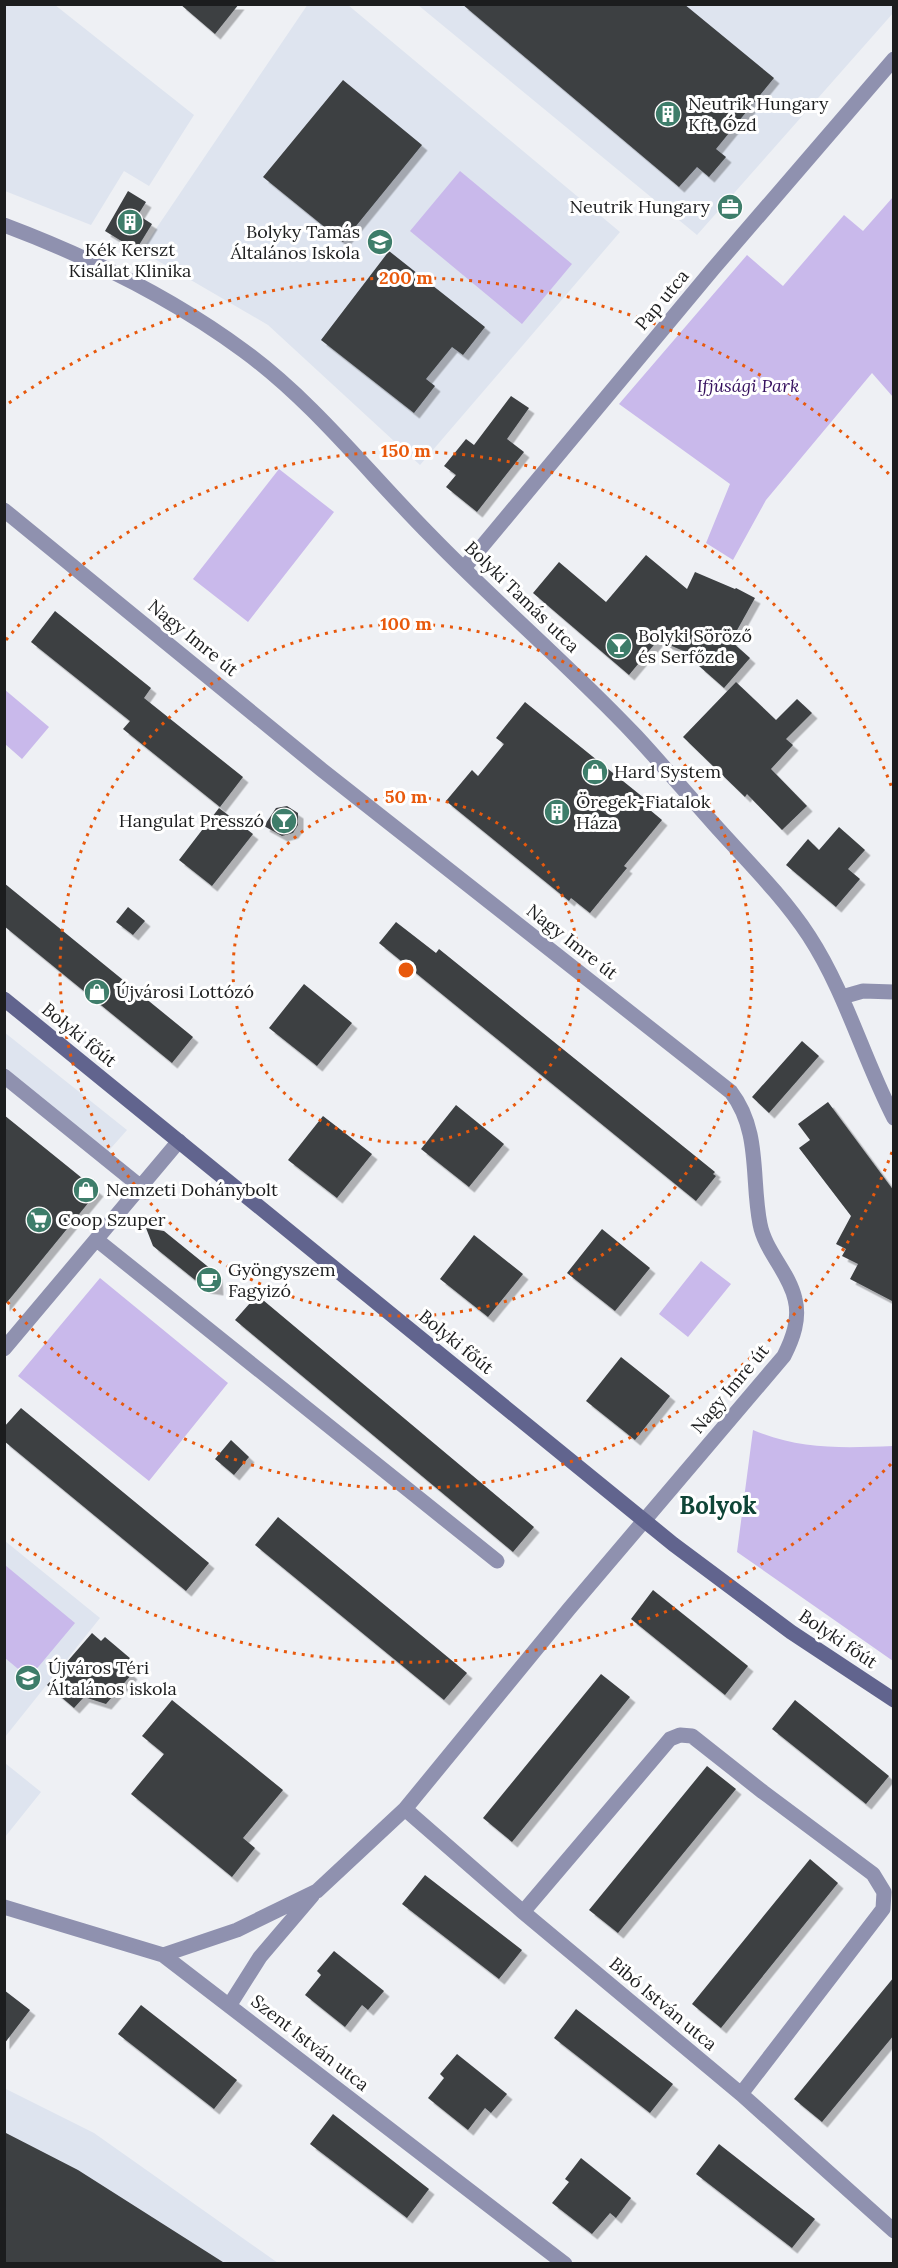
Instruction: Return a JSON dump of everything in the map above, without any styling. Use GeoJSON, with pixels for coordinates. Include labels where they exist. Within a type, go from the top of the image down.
{"type":"FeatureCollection","features":[{"type":"Feature","properties":{"kind":"main road","name":"Bolyki főút"},"geometry":{"type":"LineString","coordinates":[[4,999],[673,1544],[791,1632],[894,1700]]}},
{"type":"Feature","properties":{"kind":"street","name":"Pap utca"},"geometry":{"type":"LineString","coordinates":[[464,568],[713,269],[894,59]]}},
{"type":"Feature","properties":{"kind":"street","name":"Bolyki Tamás utca"},"geometry":{"type":"LineString","coordinates":[[4,225],[83,257],[165,298],[269,370],[308,406],[432,537],[635,736],[794,915],[825,963],[842,997],[894,1118]]}},
{"type":"Feature","properties":{"kind":"street","name":"Nagy Imre út"},"geometry":{"type":"LineString","coordinates":[[4,510],[322,770],[730,1092],[740,1104],[752,1136],[760,1226],[795,1299],[796,1320],[792,1339],[784,1356],[569,1609],[405,1809],[317,1891]]}},
{"type":"Feature","properties":{"kind":"street"},"geometry":{"type":"LineString","coordinates":[[842,997],[863,992],[894,992]]}},
{"type":"Feature","properties":{"kind":"street"},"geometry":{"type":"LineString","coordinates":[[4,1076],[141,1187]]}},
{"type":"Feature","properties":{"kind":"street"},"geometry":{"type":"LineString","coordinates":[[4,1349],[179,1141]]}},
{"type":"Feature","properties":{"kind":"street"},"geometry":{"type":"LineString","coordinates":[[96,1240],[497,1561]]}},
{"type":"Feature","properties":{"kind":"street"},"geometry":{"type":"LineString","coordinates":[[523,1912],[670,1739],[680,1735],[693,1736],[763,1792],[873,1874],[884,1892],[883,1909],[741,2094]]}},
{"type":"Feature","properties":{"kind":"street","name":"Bibó István utca"},"geometry":{"type":"LineString","coordinates":[[405,1809],[523,1912],[741,2094],[894,2231]]}},
{"type":"Feature","properties":{"kind":"street"},"geometry":{"type":"LineString","coordinates":[[163,1955],[237,1930],[317,1891]]}},
{"type":"Feature","properties":{"kind":"street"},"geometry":{"type":"LineString","coordinates":[[229,2006],[260,1957],[317,1891]]}},
{"type":"Feature","properties":{"kind":"street","name":"Szent István utca"},"geometry":{"type":"LineString","coordinates":[[4,1907],[163,1955],[565,2264]]}},
{"type":"Feature","properties":{"kind":"shaded area"},"geometry":{"type":"Polygon","coordinates":[[[5,4],[55,5],[194,115],[149,186],[124,171],[91,225],[5,191],[5,4]]]}},
{"type":"Feature","properties":{"kind":"shaded area","name":"Bolyky Tamás Általános Iskola"},"geometry":{"type":"Polygon","coordinates":[[[308,4],[348,5],[620,232],[420,465],[268,325],[141,251],[308,4]]]}},
{"type":"Feature","properties":{"kind":"shaded area"},"geometry":{"type":"Polygon","coordinates":[[[893,4],[894,12],[697,235],[418,5],[893,4]]]}},
{"type":"Feature","properties":{"kind":"shaded area"},"geometry":{"type":"Polygon","coordinates":[[[4,1032],[127,1130],[104,1156],[5,1076],[4,1032]]]}},
{"type":"Feature","properties":{"kind":"shaded area","name":"Újváros Téri Általános iskola"},"geometry":{"type":"Polygon","coordinates":[[[5,1541],[100,1618],[5,1737],[5,1541]]]}},
{"type":"Feature","properties":{"kind":"shaded area"},"geometry":{"type":"Polygon","coordinates":[[[5,1763],[41,1792],[5,1837],[5,1763]]]}},
{"type":"Feature","properties":{"kind":"shaded area"},"geometry":{"type":"Polygon","coordinates":[[[4,2088],[94,2133],[278,2263],[5,2263],[4,2088]]]}},
{"type":"Feature","properties":{"kind":"green space"},"geometry":{"type":"Polygon","coordinates":[[[460,171],[572,264],[522,324],[410,231],[460,171]]]}},
{"type":"Feature","properties":{"kind":"green space","name":"Ifjúsági Park"},"geometry":{"type":"Polygon","coordinates":[[[893,197],[893,397],[872,373],[766,500],[733,560],[706,543],[730,484],[619,404],[747,255],[783,286],[844,215],[863,231],[893,197]]]}},
{"type":"Feature","properties":{"kind":"green space"},"geometry":{"type":"Polygon","coordinates":[[[279,469],[334,512],[248,622],[193,579],[279,469]]]}},
{"type":"Feature","properties":{"kind":"green space"},"geometry":{"type":"Polygon","coordinates":[[[4,689],[49,727],[22,759],[5,744],[4,689]]]}},
{"type":"Feature","properties":{"kind":"green space"},"geometry":{"type":"Polygon","coordinates":[[[701,1261],[731,1284],[688,1337],[659,1314],[701,1261]]]}},
{"type":"Feature","properties":{"kind":"green space"},"geometry":{"type":"Polygon","coordinates":[[[100,1278],[228,1383],[149,1481],[18,1376],[100,1278]]]}},
{"type":"Feature","properties":{"kind":"green space"},"geometry":{"type":"Polygon","coordinates":[[[753,1430],[770,1437],[822,1446],[893,1446],[893,1661],[737,1552],[753,1430]]]}},
{"type":"Feature","properties":{"kind":"green space"},"geometry":{"type":"Polygon","coordinates":[[[5,1565],[75,1623],[29,1678],[5,1658],[5,1565]]]}},
{"type":"Feature","properties":{"kind":"building"},"geometry":{"type":"Polygon","coordinates":[[[180,4],[239,4],[215,34],[180,4]]]}},
{"type":"Feature","properties":{"kind":"building","name":"Neutrik Hungary Kft. Ózd"},"geometry":{"type":"Polygon","coordinates":[[[462,4],[684,4],[774,78],[716,149],[726,157],[709,177],[697,167],[679,187],[462,4]]]}},
{"type":"Feature","properties":{"kind":"building"},"geometry":{"type":"Polygon","coordinates":[[[343,80],[422,145],[343,242],[263,177],[343,80]]]}},
{"type":"Feature","properties":{"kind":"building","name":"Kék Kerszt Kisállat Klinika"},"geometry":{"type":"Polygon","coordinates":[[[128,191],[146,202],[138,215],[152,224],[136,250],[105,231],[128,191]]]}},
{"type":"Feature","properties":{"kind":"building"},"geometry":{"type":"Polygon","coordinates":[[[389,251],[485,327],[463,355],[452,347],[426,379],[435,386],[414,413],[321,340],[389,251]]]}},
{"type":"Feature","properties":{"kind":"building"},"geometry":{"type":"Polygon","coordinates":[[[511,396],[529,408],[507,439],[524,452],[477,512],[446,487],[456,475],[444,466],[466,439],[474,445],[511,396]]]}},
{"type":"Feature","properties":{"kind":"building"},"geometry":{"type":"Polygon","coordinates":[[[646,555],[687,589],[695,572],[755,598],[731,641],[750,658],[724,688],[699,666],[704,660],[658,640],[629,675],[533,593],[559,562],[606,602],[646,555]]]}},
{"type":"Feature","properties":{"kind":"building"},"geometry":{"type":"Polygon","coordinates":[[[55,611],[151,688],[144,698],[243,777],[220,807],[123,729],[130,721],[31,642],[55,611]]]}},
{"type":"Feature","properties":{"kind":"building"},"geometry":{"type":"Polygon","coordinates":[[[736,682],[776,720],[797,699],[812,713],[786,739],[793,745],[771,769],[807,806],[782,830],[747,794],[745,797],[683,737],[736,682]]]}},
{"type":"Feature","properties":{"kind":"building","name":"Öregek-Fiatalok Háza"},"geometry":{"type":"Polygon","coordinates":[[[525,702],[644,798],[644,805],[662,820],[624,866],[627,868],[590,913],[571,898],[569,901],[446,801],[472,770],[478,776],[504,744],[496,738],[525,702]]]}},
{"type":"Feature","properties":{"kind":"building","name":"Hangulat Presszó"},"geometry":{"type":"Polygon","coordinates":[[[287,806],[298,813],[298,825],[293,833],[282,836],[264,826],[276,808],[287,806]]]}},
{"type":"Feature","properties":{"kind":"building"},"geometry":{"type":"Polygon","coordinates":[[[219,808],[253,834],[212,886],[179,860],[219,808]]]}},
{"type":"Feature","properties":{"kind":"building"},"geometry":{"type":"Polygon","coordinates":[[[839,827],[865,850],[848,869],[860,879],[836,907],[786,865],[808,839],[819,850],[839,827]]]}},
{"type":"Feature","properties":{"kind":"building"},"geometry":{"type":"Polygon","coordinates":[[[4,883],[193,1037],[172,1063],[4,926],[4,883]]]}},
{"type":"Feature","properties":{"kind":"building"},"geometry":{"type":"Polygon","coordinates":[[[128,907],[145,921],[133,935],[116,922],[128,907]]]}},
{"type":"Feature","properties":{"kind":"building"},"geometry":{"type":"Polygon","coordinates":[[[396,922],[436,953],[439,949],[715,1172],[713,1174],[716,1176],[696,1201],[379,943],[396,922]]]}},
{"type":"Feature","properties":{"kind":"building"},"geometry":{"type":"Polygon","coordinates":[[[304,984],[352,1023],[317,1066],[269,1028],[304,984]]]}},
{"type":"Feature","properties":{"kind":"building"},"geometry":{"type":"Polygon","coordinates":[[[802,1041],[819,1056],[769,1113],[752,1097],[802,1041]]]}},
{"type":"Feature","properties":{"kind":"building"},"geometry":{"type":"Polygon","coordinates":[[[828,1102],[894,1191],[894,1302],[850,1279],[858,1264],[842,1256],[846,1249],[836,1244],[851,1216],[799,1148],[810,1140],[798,1124],[828,1102]]]}},
{"type":"Feature","properties":{"kind":"building"},"geometry":{"type":"Polygon","coordinates":[[[456,1105],[504,1144],[469,1187],[421,1149],[456,1105]]]}},
{"type":"Feature","properties":{"kind":"building","name":"Coop Szuper"},"geometry":{"type":"Polygon","coordinates":[[[4,1115],[98,1191],[4,1306],[4,1115]]]}},
{"type":"Feature","properties":{"kind":"building"},"geometry":{"type":"Polygon","coordinates":[[[323,1116],[372,1154],[337,1198],[288,1160],[323,1116]]]}},
{"type":"Feature","properties":{"kind":"building"},"geometry":{"type":"Polygon","coordinates":[[[146,1228],[164,1231],[217,1274],[218,1290],[205,1288],[153,1246],[146,1228]]]}},
{"type":"Feature","properties":{"kind":"building"},"geometry":{"type":"Polygon","coordinates":[[[602,1229],[650,1268],[615,1311],[567,1273],[602,1229]]]}},
{"type":"Feature","properties":{"kind":"building"},"geometry":{"type":"Polygon","coordinates":[[[474,1235],[523,1274],[488,1317],[440,1279],[474,1235]]]}},
{"type":"Feature","properties":{"kind":"building"},"geometry":{"type":"Polygon","coordinates":[[[257,1295],[534,1527],[513,1552],[235,1320],[257,1295]]]}},
{"type":"Feature","properties":{"kind":"building"},"geometry":{"type":"Polygon","coordinates":[[[621,1357],[670,1396],[635,1440],[586,1401],[621,1357]]]}},
{"type":"Feature","properties":{"kind":"building"},"geometry":{"type":"Polygon","coordinates":[[[21,1408],[209,1563],[186,1591],[4,1441],[4,1427],[21,1408]]]}},
{"type":"Feature","properties":{"kind":"building"},"geometry":{"type":"Polygon","coordinates":[[[231,1440],[249,1457],[234,1475],[215,1459],[231,1440]]]}},
{"type":"Feature","properties":{"kind":"building"},"geometry":{"type":"Polygon","coordinates":[[[278,1517],[467,1673],[444,1700],[255,1545],[278,1517]]]}},
{"type":"Feature","properties":{"kind":"building"},"geometry":{"type":"Polygon","coordinates":[[[653,1590],[748,1666],[725,1695],[631,1619],[653,1590]]]}},
{"type":"Feature","properties":{"kind":"building"},"geometry":{"type":"Polygon","coordinates":[[[92,1633],[101,1641],[105,1637],[131,1659],[124,1667],[132,1674],[106,1704],[84,1697],[74,1708],[47,1685],[92,1633]]]}},
{"type":"Feature","properties":{"kind":"building"},"geometry":{"type":"Polygon","coordinates":[[[601,1674],[630,1697],[512,1842],[483,1818],[601,1674]]]}},
{"type":"Feature","properties":{"kind":"building"},"geometry":{"type":"Polygon","coordinates":[[[172,1700],[283,1790],[243,1838],[255,1848],[232,1877],[131,1794],[164,1754],[142,1736],[172,1700]]]}},
{"type":"Feature","properties":{"kind":"building"},"geometry":{"type":"Polygon","coordinates":[[[795,1700],[889,1776],[866,1804],[772,1729],[795,1700]]]}},
{"type":"Feature","properties":{"kind":"building"},"geometry":{"type":"Polygon","coordinates":[[[707,1766],[736,1789],[618,1933],[589,1910],[707,1766]]]}},
{"type":"Feature","properties":{"kind":"building"},"geometry":{"type":"Polygon","coordinates":[[[810,1859],[838,1883],[721,2028],[692,2004],[810,1859]]]}},
{"type":"Feature","properties":{"kind":"building"},"geometry":{"type":"Polygon","coordinates":[[[425,1875],[522,1950],[499,1979],[402,1904],[425,1875]]]}},
{"type":"Feature","properties":{"kind":"building"},"geometry":{"type":"Polygon","coordinates":[[[334,1951],[384,1991],[368,2010],[362,2005],[345,2027],[305,1995],[321,1975],[317,1971],[334,1951]]]}},
{"type":"Feature","properties":{"kind":"building"},"geometry":{"type":"Polygon","coordinates":[[[894,1977],[894,2035],[822,2122],[794,2099],[894,1977]]]}},
{"type":"Feature","properties":{"kind":"building"},"geometry":{"type":"Polygon","coordinates":[[[4,1990],[30,2010],[4,2044],[4,1990]]]}},
{"type":"Feature","properties":{"kind":"building"},"geometry":{"type":"Polygon","coordinates":[[[141,2005],[237,2080],[214,2109],[118,2034],[141,2005]]]}},
{"type":"Feature","properties":{"kind":"building"},"geometry":{"type":"Polygon","coordinates":[[[576,2009],[673,2084],[650,2113],[554,2038],[576,2009]]]}},
{"type":"Feature","properties":{"kind":"building"},"geometry":{"type":"Polygon","coordinates":[[[457,2054],[507,2094],[491,2113],[485,2108],[468,2130],[428,2098],[444,2078],[440,2074],[457,2054]]]}},
{"type":"Feature","properties":{"kind":"building"},"geometry":{"type":"Polygon","coordinates":[[[333,2114],[429,2189],[407,2218],[310,2144],[333,2114]]]}},
{"type":"Feature","properties":{"kind":"building"},"geometry":{"type":"Polygon","coordinates":[[[4,2132],[78,2170],[226,2264],[4,2264],[4,2132]]]}},
{"type":"Feature","properties":{"kind":"building"},"geometry":{"type":"Polygon","coordinates":[[[719,2144],[815,2219],[792,2248],[696,2174],[719,2144]]]}},
{"type":"Feature","properties":{"kind":"building"},"geometry":{"type":"Polygon","coordinates":[[[581,2158],[631,2198],[616,2218],[610,2213],[592,2234],[552,2203],[569,2182],[565,2179],[581,2158]]]}},
{"type":"Feature","properties":{"kind":"place","name":"Neutrik Hungary Kft. Ózd"},"geometry":{"type":"Point","coordinates":[668,114]}},
{"type":"Feature","properties":{"kind":"place","name":"Neutrik Hungary"},"geometry":{"type":"Point","coordinates":[730,207]}},
{"type":"Feature","properties":{"kind":"place","name":"Kék Kerszt Kisállat Klinika"},"geometry":{"type":"Point","coordinates":[130,222]}},
{"type":"Feature","properties":{"kind":"place","name":"Bolyky Tamás Általános Iskola"},"geometry":{"type":"Point","coordinates":[380,242]}},
{"type":"Feature","properties":{"kind":"place","name":"Bolyki Söröző és Serfőzde"},"geometry":{"type":"Point","coordinates":[619,646]}},
{"type":"Feature","properties":{"kind":"place","name":"Hard System"},"geometry":{"type":"Point","coordinates":[595,772]}},
{"type":"Feature","properties":{"kind":"place","name":"Öregek-Fiatalok Háza"},"geometry":{"type":"Point","coordinates":[557,812]}},
{"type":"Feature","properties":{"kind":"place","name":"Hangulat Presszó"},"geometry":{"type":"Point","coordinates":[284,821]}},
{"type":"Feature","properties":{"kind":"place","name":"Újvárosi Lottózó"},"geometry":{"type":"Point","coordinates":[97,992]}},
{"type":"Feature","properties":{"kind":"place","name":"Nemzeti Dohánybolt"},"geometry":{"type":"Point","coordinates":[86,1190]}},
{"type":"Feature","properties":{"kind":"place","name":"Coop Szuper"},"geometry":{"type":"Point","coordinates":[39,1220]}},
{"type":"Feature","properties":{"kind":"place","name":"Gyöngyszem Fagyizó"},"geometry":{"type":"Point","coordinates":[209,1280]}},
{"type":"Feature","properties":{"kind":"place","name":"Újváros Téri Általános iskola"},"geometry":{"type":"Point","coordinates":[28,1678]}},
{"type":"Feature","properties":{"kind":"district","name":"Bolyok"},"geometry":{"type":"Point","coordinates":[718,1506]}}]}
